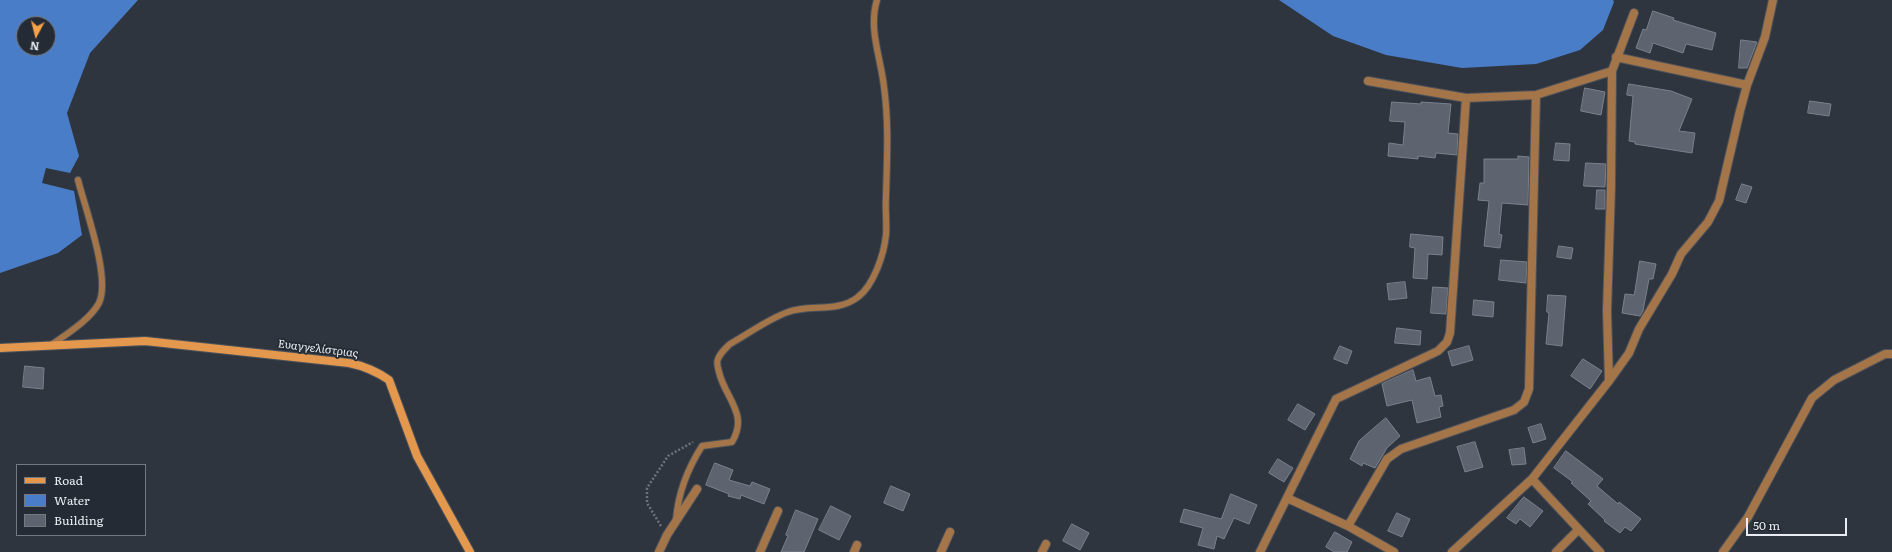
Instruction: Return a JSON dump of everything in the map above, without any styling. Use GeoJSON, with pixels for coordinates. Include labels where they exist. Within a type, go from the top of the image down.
{"type":"FeatureCollection","features":[{"type":"Feature","properties":{"kind":"street"},"geometry":{"type":"LineString","coordinates":[[1452,552],[1532,479],[1609,382],[1629,353],[1639,329],[1672,274],[1681,254],[1708,222],[1719,201],[1747,85],[1765,38],[1773,0]]}},
{"type":"Feature","properties":{"kind":"street"},"geometry":{"type":"LineString","coordinates":[[1609,382],[1607,311],[1612,71],[1616,57],[1634,13]]}},
{"type":"Feature","properties":{"kind":"street"},"geometry":{"type":"LineString","coordinates":[[1616,57],[1747,85]]}},
{"type":"Feature","properties":{"kind":"street"},"geometry":{"type":"LineString","coordinates":[[1368,81],[1466,98],[1536,95],[1612,71]]}},
{"type":"Feature","properties":{"kind":"street"},"geometry":{"type":"LineString","coordinates":[[1348,526],[1387,459],[1402,449],[1514,410],[1524,402],[1529,389],[1536,95]]}},
{"type":"Feature","properties":{"kind":"street"},"geometry":{"type":"LineString","coordinates":[[1260,552],[1336,399],[1438,351],[1447,342],[1450,333],[1466,98]]}},
{"type":"Feature","properties":{"kind":"street","name":"Ευαγγελίστριας"},"geometry":{"type":"LineString","coordinates":[[0,348],[145,341],[349,363],[379,372],[389,380],[417,456],[470,552]]}},
{"type":"Feature","properties":{"kind":"street"},"geometry":{"type":"LineString","coordinates":[[1723,552],[1748,517],[1812,398],[1834,380],[1885,354],[1892,354]]}},
{"type":"Feature","properties":{"kind":"street"},"geometry":{"type":"LineString","coordinates":[[1532,479],[1600,552]]}},
{"type":"Feature","properties":{"kind":"street"},"geometry":{"type":"LineString","coordinates":[[659,552],[676,520],[697,489]]}},
{"type":"Feature","properties":{"kind":"street"},"geometry":{"type":"LineString","coordinates":[[1287,498],[1348,526],[1394,552]]}},
{"type":"Feature","properties":{"kind":"street"},"geometry":{"type":"LineString","coordinates":[[760,552],[778,511]]}},
{"type":"Feature","properties":{"kind":"street"},"geometry":{"type":"LineString","coordinates":[[1556,552],[1578,530]]}},
{"type":"Feature","properties":{"kind":"street"},"geometry":{"type":"LineString","coordinates":[[941,552],[950,532]]}},
{"type":"Feature","properties":{"kind":"street"},"geometry":{"type":"LineString","coordinates":[[1042,552],[1046,544]]}},
{"type":"Feature","properties":{"kind":"lane"},"geometry":{"type":"LineString","coordinates":[[676,520],[677,507],[687,475],[702,446],[707,444],[732,442],[738,432],[739,421],[731,399],[721,382],[717,365],[718,359],[723,351],[730,344],[788,312],[800,309],[825,308],[842,305],[858,298],[869,286],[878,267],[886,235],[887,131],[884,86],[876,46],[874,25],[877,0]]}},
{"type":"Feature","properties":{"kind":"lane"},"geometry":{"type":"LineString","coordinates":[[50,346],[85,320],[99,303],[103,280],[96,247],[78,180]]}},
{"type":"Feature","properties":{"kind":"path"},"geometry":{"type":"LineString","coordinates":[[667,535],[656,520],[647,503],[647,488],[668,456],[692,442],[707,444]]}},
{"type":"Feature","properties":{"kind":"water"},"geometry":{"type":"Polygon","coordinates":[[[0,0],[138,0],[90,53],[67,113],[79,156],[70,173],[46,168],[42,183],[74,191],[82,235],[58,253],[0,273],[0,0]]]}},
{"type":"Feature","properties":{"kind":"water"},"geometry":{"type":"Polygon","coordinates":[[[1279,0],[1613,0],[1614,2],[1603,30],[1580,50],[1536,64],[1462,68],[1386,55],[1333,36],[1279,0]]]}},
{"type":"Feature","properties":{"kind":"building"},"geometry":{"type":"Polygon","coordinates":[[[1653,11],[1674,18],[1673,20],[1716,33],[1712,50],[1686,44],[1683,53],[1653,43],[1650,53],[1636,48],[1643,29],[1646,30],[1653,11]]]}},
{"type":"Feature","properties":{"kind":"building"},"geometry":{"type":"Polygon","coordinates":[[[1741,40],[1757,42],[1747,68],[1739,68],[1741,40]]]}},
{"type":"Feature","properties":{"kind":"building"},"geometry":{"type":"Polygon","coordinates":[[[1629,84],[1671,91],[1692,99],[1679,131],[1695,133],[1692,153],[1635,144],[1635,142],[1629,141],[1633,96],[1627,95],[1629,84]]]}},
{"type":"Feature","properties":{"kind":"building"},"geometry":{"type":"Polygon","coordinates":[[[1585,88],[1605,92],[1601,115],[1581,111],[1585,88]]]}},
{"type":"Feature","properties":{"kind":"building"},"geometry":{"type":"Polygon","coordinates":[[[1810,101],[1831,104],[1829,116],[1808,113],[1810,101]]]}},
{"type":"Feature","properties":{"kind":"building"},"geometry":{"type":"Polygon","coordinates":[[[1392,102],[1451,104],[1448,133],[1458,134],[1457,155],[1436,153],[1435,158],[1418,156],[1418,159],[1388,156],[1389,143],[1403,145],[1405,122],[1390,121],[1392,102]]]}},
{"type":"Feature","properties":{"kind":"building"},"geometry":{"type":"Polygon","coordinates":[[[1556,143],[1570,144],[1569,161],[1554,160],[1556,143]]]}},
{"type":"Feature","properties":{"kind":"building"},"geometry":{"type":"Polygon","coordinates":[[[1518,156],[1529,157],[1528,205],[1502,203],[1499,234],[1502,235],[1500,248],[1484,246],[1489,201],[1478,200],[1480,183],[1484,183],[1484,159],[1518,159],[1518,156]]]}},
{"type":"Feature","properties":{"kind":"building"},"geometry":{"type":"Polygon","coordinates":[[[1586,163],[1606,164],[1605,187],[1584,186],[1586,163]]]}},
{"type":"Feature","properties":{"kind":"building"},"geometry":{"type":"Polygon","coordinates":[[[1742,184],[1752,187],[1746,203],[1736,200],[1742,184]]]}},
{"type":"Feature","properties":{"kind":"building"},"geometry":{"type":"Polygon","coordinates":[[[1597,190],[1605,190],[1605,209],[1596,209],[1597,190]]]}},
{"type":"Feature","properties":{"kind":"building"},"geometry":{"type":"Polygon","coordinates":[[[1411,234],[1443,237],[1442,255],[1428,254],[1427,279],[1413,278],[1415,248],[1410,247],[1411,234]]]}},
{"type":"Feature","properties":{"kind":"building"},"geometry":{"type":"Polygon","coordinates":[[[1559,246],[1573,248],[1571,259],[1557,257],[1559,246]]]}},
{"type":"Feature","properties":{"kind":"building"},"geometry":{"type":"Polygon","coordinates":[[[1501,260],[1527,262],[1526,283],[1499,280],[1501,260]]]}},
{"type":"Feature","properties":{"kind":"building"},"geometry":{"type":"Polygon","coordinates":[[[1640,261],[1656,264],[1653,279],[1649,279],[1643,311],[1640,316],[1622,313],[1625,294],[1634,295],[1640,261]]]}},
{"type":"Feature","properties":{"kind":"building"},"geometry":{"type":"Polygon","coordinates":[[[1405,282],[1407,298],[1389,300],[1387,284],[1405,282]]]}},
{"type":"Feature","properties":{"kind":"building"},"geometry":{"type":"Polygon","coordinates":[[[1433,287],[1448,288],[1446,314],[1431,313],[1433,287]]]}},
{"type":"Feature","properties":{"kind":"building"},"geometry":{"type":"Polygon","coordinates":[[[1548,295],[1566,296],[1562,346],[1546,344],[1549,313],[1547,312],[1548,295]]]}},
{"type":"Feature","properties":{"kind":"building"},"geometry":{"type":"Polygon","coordinates":[[[1474,300],[1494,302],[1493,317],[1473,315],[1474,300]]]}},
{"type":"Feature","properties":{"kind":"building"},"geometry":{"type":"Polygon","coordinates":[[[1397,328],[1421,331],[1420,345],[1395,343],[1397,328]]]}},
{"type":"Feature","properties":{"kind":"building"},"geometry":{"type":"Polygon","coordinates":[[[1340,346],[1352,351],[1347,364],[1334,359],[1340,346]]]}},
{"type":"Feature","properties":{"kind":"building"},"geometry":{"type":"Polygon","coordinates":[[[1469,346],[1473,360],[1452,366],[1448,352],[1469,346]]]}},
{"type":"Feature","properties":{"kind":"building"},"geometry":{"type":"Polygon","coordinates":[[[1583,359],[1602,371],[1590,389],[1571,376],[1583,359]]]}},
{"type":"Feature","properties":{"kind":"building"},"geometry":{"type":"Polygon","coordinates":[[[25,366],[44,368],[43,389],[23,387],[25,366]]]}},
{"type":"Feature","properties":{"kind":"building"},"geometry":{"type":"Polygon","coordinates":[[[1413,370],[1416,381],[1430,377],[1435,396],[1441,395],[1443,406],[1439,407],[1441,417],[1417,423],[1412,400],[1387,406],[1382,384],[1413,370]]]}},
{"type":"Feature","properties":{"kind":"building"},"geometry":{"type":"Polygon","coordinates":[[[1298,404],[1315,414],[1305,430],[1288,420],[1298,404]]]}},
{"type":"Feature","properties":{"kind":"building"},"geometry":{"type":"Polygon","coordinates":[[[1386,418],[1400,436],[1387,448],[1375,468],[1363,463],[1362,466],[1350,459],[1359,441],[1386,418]]]}},
{"type":"Feature","properties":{"kind":"building"},"geometry":{"type":"Polygon","coordinates":[[[1541,424],[1546,439],[1533,443],[1528,428],[1541,424]]]}},
{"type":"Feature","properties":{"kind":"building"},"geometry":{"type":"Polygon","coordinates":[[[1475,442],[1483,467],[1465,472],[1457,447],[1475,442]]]}},
{"type":"Feature","properties":{"kind":"building"},"geometry":{"type":"Polygon","coordinates":[[[1524,448],[1526,464],[1512,465],[1509,450],[1524,448]]]}},
{"type":"Feature","properties":{"kind":"building"},"geometry":{"type":"Polygon","coordinates":[[[1566,451],[1603,479],[1597,486],[1618,504],[1619,502],[1641,519],[1631,531],[1625,527],[1620,533],[1604,521],[1605,520],[1588,504],[1591,501],[1571,483],[1573,482],[1554,468],[1566,451]]]}},
{"type":"Feature","properties":{"kind":"building"},"geometry":{"type":"Polygon","coordinates":[[[1278,459],[1293,468],[1284,482],[1269,473],[1278,459]]]}},
{"type":"Feature","properties":{"kind":"building"},"geometry":{"type":"Polygon","coordinates":[[[715,463],[733,470],[729,480],[750,486],[752,482],[770,489],[764,504],[741,495],[740,499],[728,496],[729,494],[706,485],[715,463]]]}},
{"type":"Feature","properties":{"kind":"building"},"geometry":{"type":"Polygon","coordinates":[[[891,486],[910,494],[903,511],[884,503],[891,486]]]}},
{"type":"Feature","properties":{"kind":"building"},"geometry":{"type":"Polygon","coordinates":[[[1231,494],[1257,505],[1249,524],[1234,518],[1224,539],[1217,536],[1214,549],[1198,545],[1203,528],[1180,522],[1184,509],[1221,519],[1231,494]]]}},
{"type":"Feature","properties":{"kind":"building"},"geometry":{"type":"Polygon","coordinates":[[[1524,497],[1543,511],[1530,527],[1520,519],[1516,524],[1507,518],[1524,497]]]}},
{"type":"Feature","properties":{"kind":"building"},"geometry":{"type":"Polygon","coordinates":[[[831,506],[851,516],[839,540],[819,530],[831,506]]]}},
{"type":"Feature","properties":{"kind":"building"},"geometry":{"type":"Polygon","coordinates":[[[796,510],[818,519],[804,552],[781,552],[788,536],[786,535],[796,510]]]}},
{"type":"Feature","properties":{"kind":"building"},"geometry":{"type":"Polygon","coordinates":[[[1397,513],[1410,519],[1402,537],[1388,531],[1397,513]]]}},
{"type":"Feature","properties":{"kind":"building"},"geometry":{"type":"Polygon","coordinates":[[[1072,524],[1089,533],[1080,550],[1063,541],[1072,524]]]}},
{"type":"Feature","properties":{"kind":"building"},"geometry":{"type":"Polygon","coordinates":[[[1335,532],[1352,542],[1347,552],[1334,552],[1326,547],[1335,532]]]}}]}
